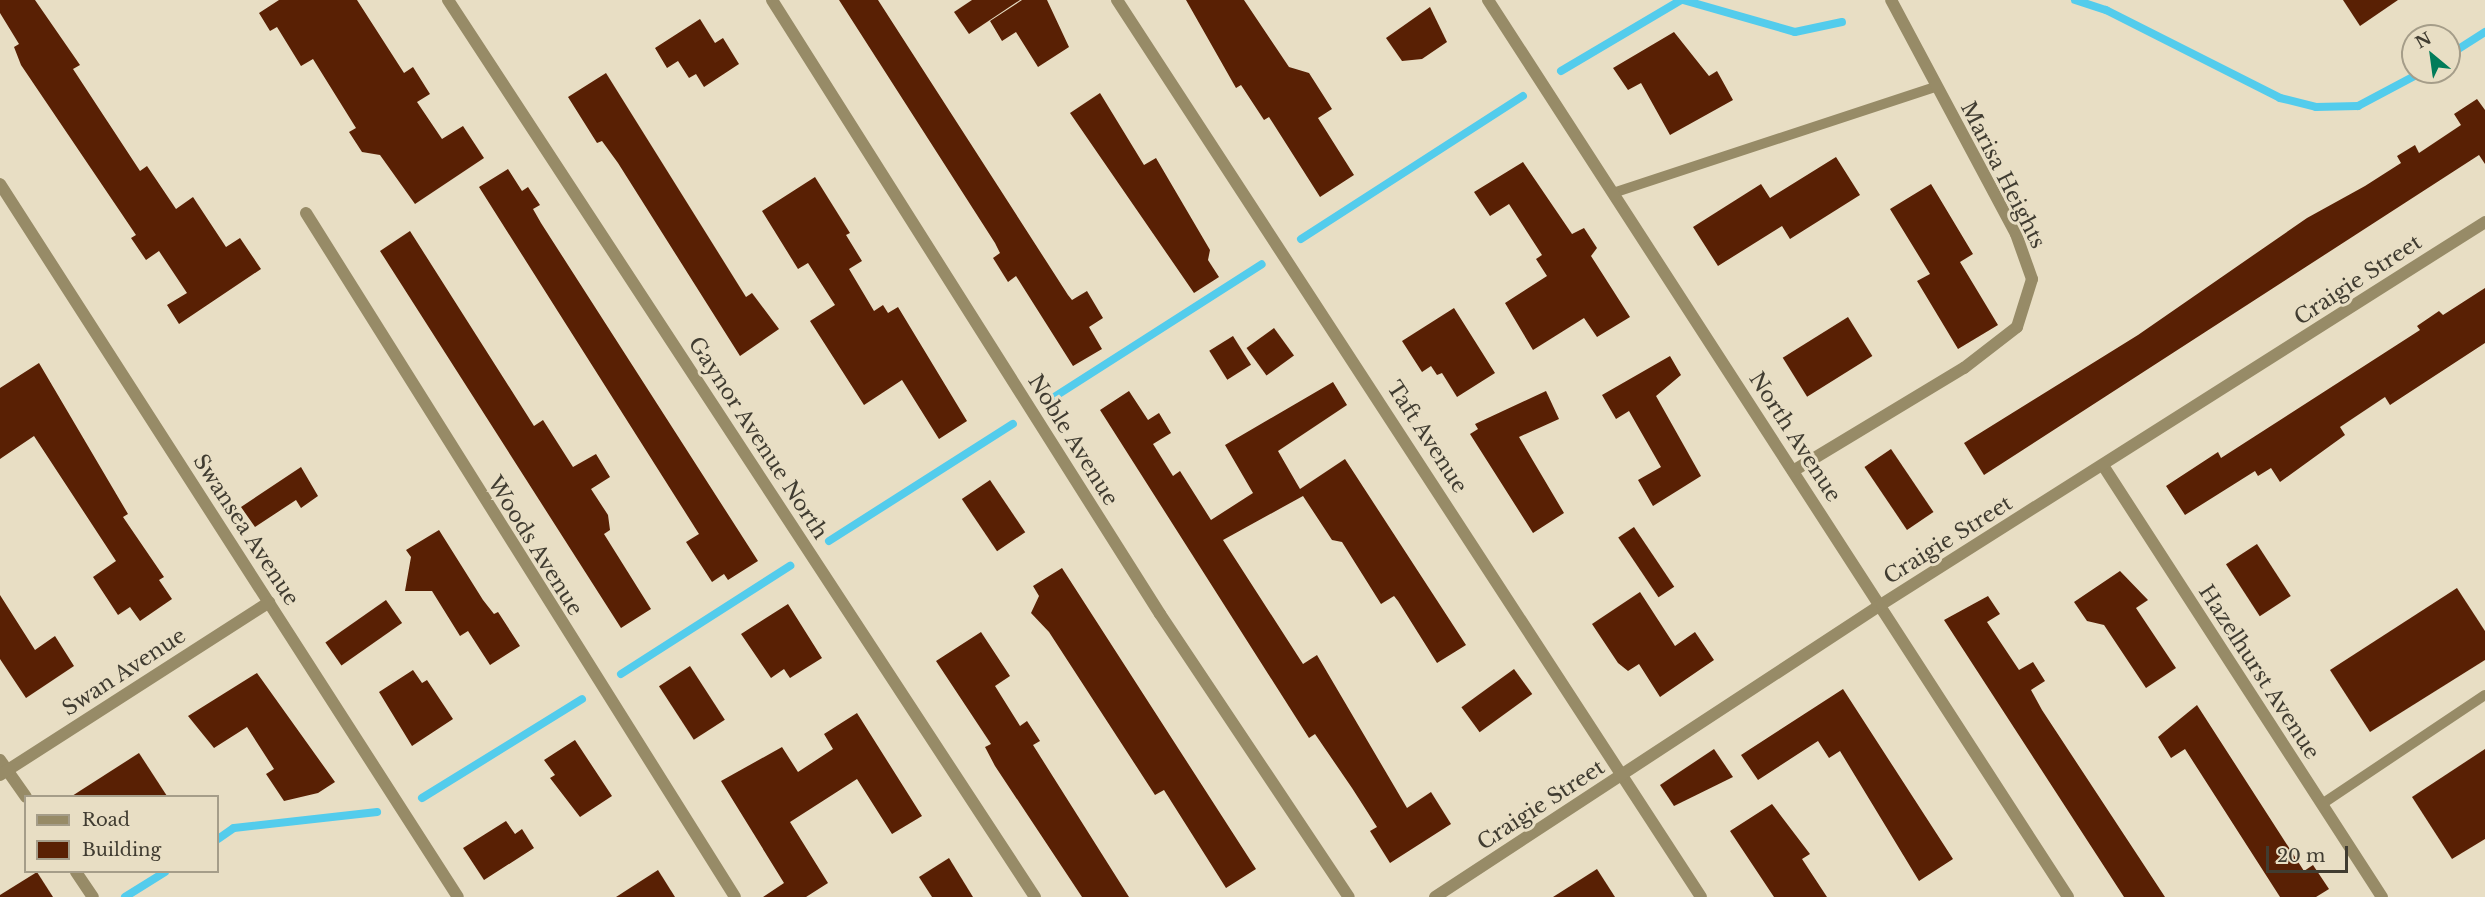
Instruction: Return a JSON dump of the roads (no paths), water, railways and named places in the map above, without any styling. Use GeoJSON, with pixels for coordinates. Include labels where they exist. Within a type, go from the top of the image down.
{"type":"FeatureCollection","features":[{"type":"Feature","properties":{"kind":"street","name":"Gaynor Avenue North"},"geometry":{"type":"LineString","coordinates":[[448,0],[1035,897]]}},
{"type":"Feature","properties":{"kind":"street","name":"Noble Avenue"},"geometry":{"type":"LineString","coordinates":[[772,0],[1160,614],[1348,897]]}},
{"type":"Feature","properties":{"kind":"street","name":"Taft Avenue"},"geometry":{"type":"LineString","coordinates":[[1117,0],[1701,897]]}},
{"type":"Feature","properties":{"kind":"street","name":"North Avenue"},"geometry":{"type":"LineString","coordinates":[[1488,0],[1793,471],[1882,604],[2068,897]]}},
{"type":"Feature","properties":{"kind":"street","name":"Marisa Heights"},"geometry":{"type":"LineString","coordinates":[[1793,471],[1964,369],[2017,327],[2032,279],[2016,234],[1935,87],[1892,0]]}},
{"type":"Feature","properties":{"kind":"street","name":"Swansea Avenue"},"geometry":{"type":"LineString","coordinates":[[0,184],[458,897]]}},
{"type":"Feature","properties":{"kind":"street","name":"Woods Avenue"},"geometry":{"type":"LineString","coordinates":[[306,213],[735,897]]}},
{"type":"Feature","properties":{"kind":"street","name":"Craigie Street"},"geometry":{"type":"LineString","coordinates":[[1435,897],[1882,604],[2104,467],[2485,222]]}},
{"type":"Feature","properties":{"kind":"street","name":"Hazelhurst Avenue"},"geometry":{"type":"LineString","coordinates":[[2104,467],[2382,897]]}},
{"type":"Feature","properties":{"kind":"street","name":"Swan Avenue"},"geometry":{"type":"LineString","coordinates":[[2,768],[269,602]]}},
{"type":"Feature","properties":{"kind":"street"},"geometry":{"type":"LineString","coordinates":[[2,768],[24,795]]}},
{"type":"Feature","properties":{"kind":"street"},"geometry":{"type":"LineString","coordinates":[[77,873],[93,897]]}},
{"type":"Feature","properties":{"kind":"lane"},"geometry":{"type":"LineString","coordinates":[[1613,193],[1935,87]]}},
{"type":"Feature","properties":{"kind":"lane"},"geometry":{"type":"LineString","coordinates":[[2322,804],[2485,695]]}},
{"type":"Feature","properties":{"kind":"waterway"},"geometry":{"type":"LineString","coordinates":[[1561,71],[1681,0]]}},
{"type":"Feature","properties":{"kind":"waterway"},"geometry":{"type":"LineString","coordinates":[[1683,0],[1795,32],[1842,22]]}},
{"type":"Feature","properties":{"kind":"waterway"},"geometry":{"type":"LineString","coordinates":[[2075,0],[2106,10],[2280,98],[2316,107],[2358,106],[2401,83]]}},
{"type":"Feature","properties":{"kind":"waterway"},"geometry":{"type":"LineString","coordinates":[[2461,47],[2485,32]]}},
{"type":"Feature","properties":{"kind":"waterway"},"geometry":{"type":"LineString","coordinates":[[1301,239],[1523,96]]}},
{"type":"Feature","properties":{"kind":"waterway"},"geometry":{"type":"LineString","coordinates":[[1051,399],[1262,264]]}},
{"type":"Feature","properties":{"kind":"waterway"},"geometry":{"type":"LineString","coordinates":[[829,541],[1013,424]]}},
{"type":"Feature","properties":{"kind":"waterway"},"geometry":{"type":"LineString","coordinates":[[621,674],[790,566]]}},
{"type":"Feature","properties":{"kind":"waterway"},"geometry":{"type":"LineString","coordinates":[[422,798],[582,699]]}},
{"type":"Feature","properties":{"kind":"waterway"},"geometry":{"type":"LineString","coordinates":[[219,838],[234,828],[377,812]]}},
{"type":"Feature","properties":{"kind":"waterway"},"geometry":{"type":"LineString","coordinates":[[125,897],[163,873]]}}]}
